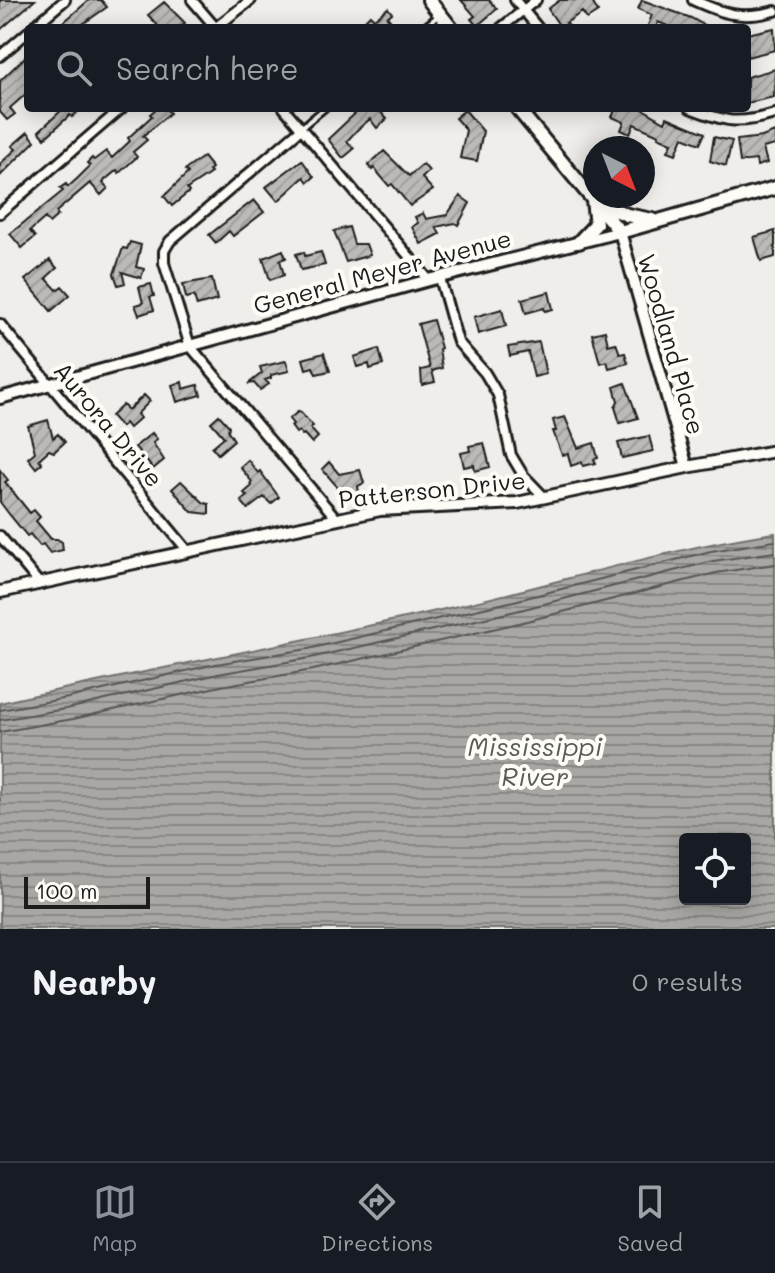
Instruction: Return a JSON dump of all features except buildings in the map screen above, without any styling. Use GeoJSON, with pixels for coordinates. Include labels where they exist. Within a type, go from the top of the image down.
{"type":"FeatureCollection","features":[{"type":"Feature","properties":{"kind":"main road"},"geometry":{"type":"LineString","coordinates":[[429,0],[448,24]]}},
{"type":"Feature","properties":{"kind":"main road"},"geometry":{"type":"LineString","coordinates":[[520,112],[583,187]]}},
{"type":"Feature","properties":{"kind":"main road","name":"General Meyer Avenue"},"geometry":{"type":"LineString","coordinates":[[620,232],[775,188]]}},
{"type":"Feature","properties":{"kind":"main road"},"geometry":{"type":"LineString","coordinates":[[579,242],[596,224],[594,208]]}},
{"type":"Feature","properties":{"kind":"main road"},"geometry":{"type":"LineString","coordinates":[[600,208],[620,232]]}},
{"type":"Feature","properties":{"kind":"main road"},"geometry":{"type":"LineString","coordinates":[[613,208],[627,215],[658,221]]}},
{"type":"Feature","properties":{"kind":"street"},"geometry":{"type":"LineString","coordinates":[[37,24],[65,0]]}},
{"type":"Feature","properties":{"kind":"street"},"geometry":{"type":"LineString","coordinates":[[192,0],[213,24]]}},
{"type":"Feature","properties":{"kind":"street"},"geometry":{"type":"LineString","coordinates":[[221,24],[251,0]]}},
{"type":"Feature","properties":{"kind":"street"},"geometry":{"type":"LineString","coordinates":[[515,0],[535,24]]}},
{"type":"Feature","properties":{"kind":"street"},"geometry":{"type":"LineString","coordinates":[[506,24],[536,0]]}},
{"type":"Feature","properties":{"kind":"street"},"geometry":{"type":"LineString","coordinates":[[693,0],[732,16],[756,16],[775,11]]}},
{"type":"Feature","properties":{"kind":"street"},"geometry":{"type":"LineString","coordinates":[[0,56],[24,35]]}},
{"type":"Feature","properties":{"kind":"street"},"geometry":{"type":"LineString","coordinates":[[0,213],[117,112]]}},
{"type":"Feature","properties":{"kind":"street"},"geometry":{"type":"LineString","coordinates":[[287,112],[434,279],[458,342],[485,373],[498,395],[511,455],[523,475],[545,498]]}},
{"type":"Feature","properties":{"kind":"street"},"geometry":{"type":"LineString","coordinates":[[700,112],[731,122],[775,114]]}},
{"type":"Feature","properties":{"kind":"street"},"geometry":{"type":"LineString","coordinates":[[301,129],[184,228],[164,251],[164,263],[190,346],[336,518]]}},
{"type":"Feature","properties":{"kind":"street","name":"General Meyer Avenue"},"geometry":{"type":"LineString","coordinates":[[0,398],[434,279],[620,232]]}},
{"type":"Feature","properties":{"kind":"street","name":"Woodland Place"},"geometry":{"type":"LineString","coordinates":[[620,232],[687,467]]}},
{"type":"Feature","properties":{"kind":"street","name":"Aurora Drive"},"geometry":{"type":"LineString","coordinates":[[0,324],[188,551]]}},
{"type":"Feature","properties":{"kind":"street","name":"Patterson Drive"},"geometry":{"type":"LineString","coordinates":[[0,592],[336,518],[380,510],[497,506],[775,451]]}},
{"type":"Feature","properties":{"kind":"street"},"geometry":{"type":"LineString","coordinates":[[0,536],[39,583]]}},
{"type":"Feature","properties":{"kind":"lane"},"geometry":{"type":"LineString","coordinates":[[428,24],[440,14]]}},
{"type":"Feature","properties":{"kind":"lane"},"geometry":{"type":"LineString","coordinates":[[301,129],[320,112]]}},
{"type":"Feature","properties":{"kind":"water","name":"Mississippi River"},"geometry":{"type":"Polygon","coordinates":[[[775,533],[775,929],[0,929],[0,703],[405,618],[657,556],[775,533]]]}}]}
